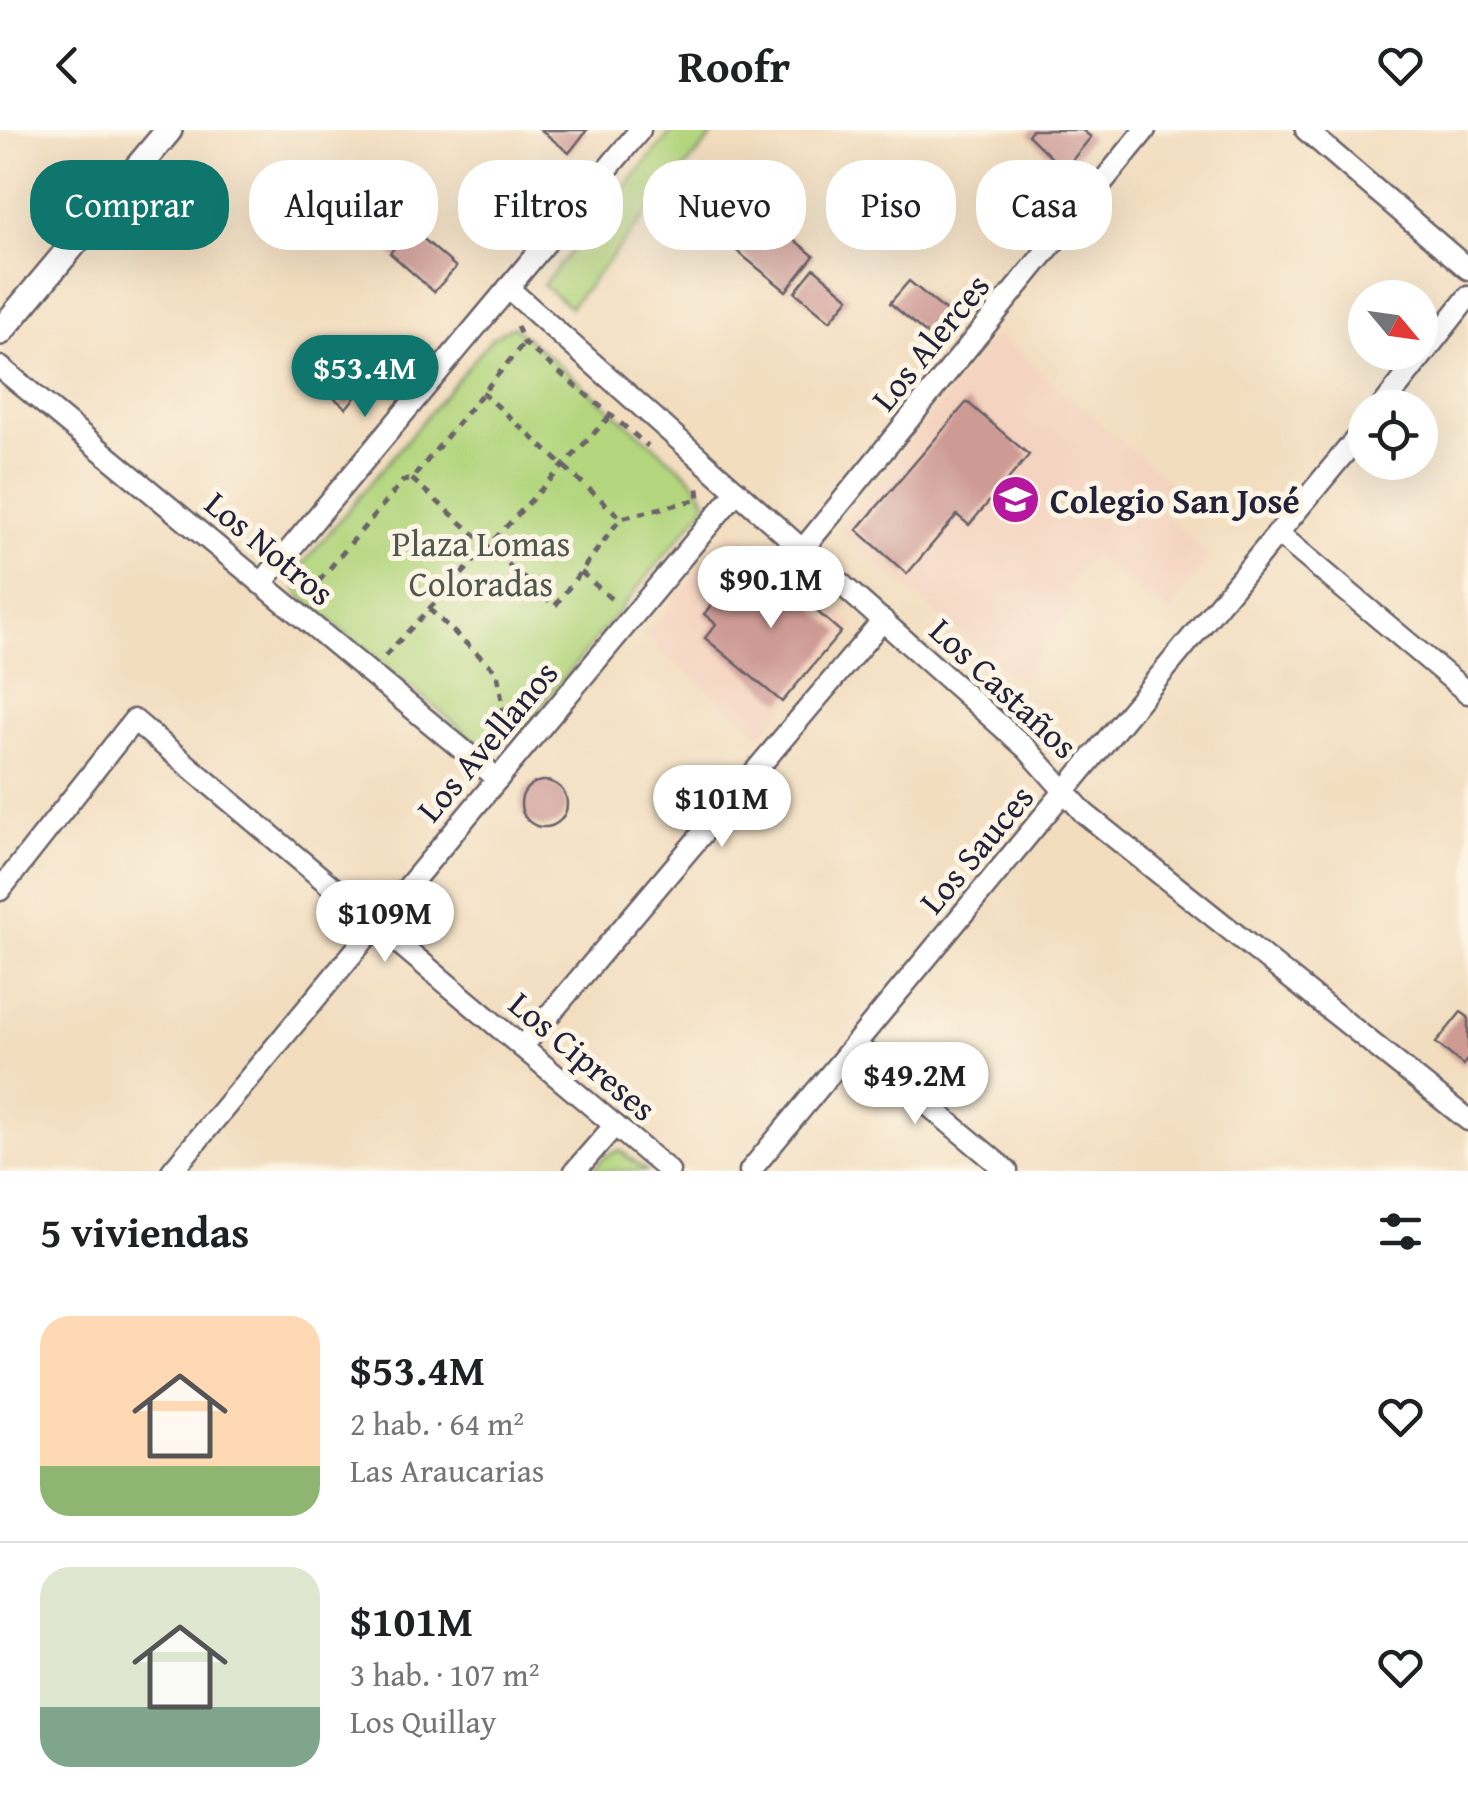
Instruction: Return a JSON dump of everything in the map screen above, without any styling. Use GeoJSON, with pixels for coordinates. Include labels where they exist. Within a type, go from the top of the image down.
{"type":"FeatureCollection","features":[{"type":"Feature","properties":{"kind":"street"},"geometry":{"type":"LineString","coordinates":[[0,332],[169,130]]}},
{"type":"Feature","properties":{"kind":"street","name":"Los Alerces"},"geometry":{"type":"LineString","coordinates":[[803,549],[1145,130]]}},
{"type":"Feature","properties":{"kind":"street"},"geometry":{"type":"LineString","coordinates":[[1306,130],[1468,269]]}},
{"type":"Feature","properties":{"kind":"street"},"geometry":{"type":"LineString","coordinates":[[261,584],[634,132]]}},
{"type":"Feature","properties":{"kind":"street","name":"Los Castaños"},"geometry":{"type":"LineString","coordinates":[[508,288],[1028,749],[1084,813],[1468,1120]]}},
{"type":"Feature","properties":{"kind":"street"},"geometry":{"type":"LineString","coordinates":[[1395,390],[1468,296]]}},
{"type":"Feature","properties":{"kind":"street","name":"Los Notros"},"geometry":{"type":"LineString","coordinates":[[0,367],[498,779]]}},
{"type":"Feature","properties":{"kind":"street","name":"Los Sauces"},"geometry":{"type":"LineString","coordinates":[[750,1171],[1348,450]]}},
{"type":"Feature","properties":{"kind":"street","name":"Los Avellanos"},"geometry":{"type":"LineString","coordinates":[[172,1171],[737,491]]}},
{"type":"Feature","properties":{"kind":"street"},"geometry":{"type":"LineString","coordinates":[[1280,536],[1468,693]]}},
{"type":"Feature","properties":{"kind":"street"},"geometry":{"type":"LineString","coordinates":[[522,1047],[883,620]]}},
{"type":"Feature","properties":{"kind":"street","name":"Los Cipreses"},"geometry":{"type":"LineString","coordinates":[[0,890],[134,720],[670,1171]]}},
{"type":"Feature","properties":{"kind":"street"},"geometry":{"type":"LineString","coordinates":[[856,1044],[1007,1171]]}},
{"type":"Feature","properties":{"kind":"street"},"geometry":{"type":"LineString","coordinates":[[575,1171],[615,1125]]}},
{"type":"Feature","properties":{"kind":"path"},"geometry":{"type":"LineString","coordinates":[[294,611],[403,481],[412,479],[524,343],[655,452]]}},
{"type":"Feature","properties":{"kind":"path"},"geometry":{"type":"LineString","coordinates":[[482,392],[621,518]]}},
{"type":"Feature","properties":{"kind":"path"},"geometry":{"type":"LineString","coordinates":[[369,673],[611,415]]}},
{"type":"Feature","properties":{"kind":"path"},"geometry":{"type":"LineString","coordinates":[[412,479],[556,606],[621,518],[699,500],[700,489],[685,476]]}},
{"type":"Feature","properties":{"kind":"path"},"geometry":{"type":"LineString","coordinates":[[580,572],[633,617]]}},
{"type":"Feature","properties":{"kind":"path"},"geometry":{"type":"LineString","coordinates":[[429,609],[497,672],[512,762]]}},
{"type":"Feature","properties":{"kind":"shaded area","name":"Colegio San José"},"geometry":{"type":"Polygon","coordinates":[[[996,334],[1176,488],[1162,513],[1208,558],[1169,613],[1091,554],[1063,590],[1079,600],[1018,682],[838,530],[996,334]]]}},
{"type":"Feature","properties":{"kind":"shaded area"},"geometry":{"type":"Polygon","coordinates":[[[733,527],[855,625],[761,735],[643,636],[733,527]]]}},
{"type":"Feature","properties":{"kind":"green space"},"geometry":{"type":"Polygon","coordinates":[[[673,130],[717,130],[692,160],[648,160],[673,130]]]}},
{"type":"Feature","properties":{"kind":"green space"},"geometry":{"type":"Polygon","coordinates":[[[643,166],[643,219],[623,243],[623,190],[643,166]]]}},
{"type":"Feature","properties":{"kind":"green space"},"geometry":{"type":"Polygon","coordinates":[[[572,250],[617,250],[570,307],[543,285],[572,250]]]}},
{"type":"Feature","properties":{"kind":"green space","name":"Plaza Lomas Coloradas"},"geometry":{"type":"Polygon","coordinates":[[[513,326],[691,477],[706,499],[703,509],[517,735],[496,751],[479,743],[301,597],[292,577],[492,338],[513,326]]]}},
{"type":"Feature","properties":{"kind":"green space"},"geometry":{"type":"Polygon","coordinates":[[[619,1150],[647,1171],[592,1171],[605,1156],[619,1150]]]}},
{"type":"Feature","properties":{"kind":"building"},"geometry":{"type":"Polygon","coordinates":[[[541,130],[587,130],[569,153],[541,130]]]}},
{"type":"Feature","properties":{"kind":"building"},"geometry":{"type":"Polygon","coordinates":[[[1032,130],[1082,130],[1091,137],[1072,160],[1054,160],[1028,135],[1032,130]]]}},
{"type":"Feature","properties":{"kind":"building"},"geometry":{"type":"Polygon","coordinates":[[[806,249],[814,256],[786,291],[736,250],[806,249]]]}},
{"type":"Feature","properties":{"kind":"building"},"geometry":{"type":"Polygon","coordinates":[[[436,250],[456,267],[434,292],[390,253],[436,250]]]}},
{"type":"Feature","properties":{"kind":"building"},"geometry":{"type":"Polygon","coordinates":[[[814,268],[849,298],[830,321],[795,292],[814,268]]]}},
{"type":"Feature","properties":{"kind":"building"},"geometry":{"type":"Polygon","coordinates":[[[909,281],[948,313],[929,336],[890,303],[909,281]]]}},
{"type":"Feature","properties":{"kind":"building"},"geometry":{"type":"Polygon","coordinates":[[[345,345],[377,372],[346,408],[314,381],[345,345]]]}},
{"type":"Feature","properties":{"kind":"building"},"geometry":{"type":"Polygon","coordinates":[[[967,402],[1029,455],[969,525],[957,515],[907,574],[857,530],[967,402]]]}},
{"type":"Feature","properties":{"kind":"building"},"geometry":{"type":"Polygon","coordinates":[[[769,562],[811,597],[806,602],[841,632],[782,702],[705,638],[716,624],[704,614],[727,586],[740,596],[769,562]]]}},
{"type":"Feature","properties":{"kind":"building"},"geometry":{"type":"Polygon","coordinates":[[[544,781],[560,788],[567,804],[560,820],[544,827],[528,820],[521,804],[528,788],[544,781]]]}},
{"type":"Feature","properties":{"kind":"building"},"geometry":{"type":"Polygon","coordinates":[[[1461,1012],[1468,1017],[1468,1058],[1463,1065],[1436,1043],[1461,1012]]]}},
{"type":"Feature","properties":{"kind":"place","name":"Colegio San José"},"geometry":{"type":"Point","coordinates":[1015,500]}}]}
